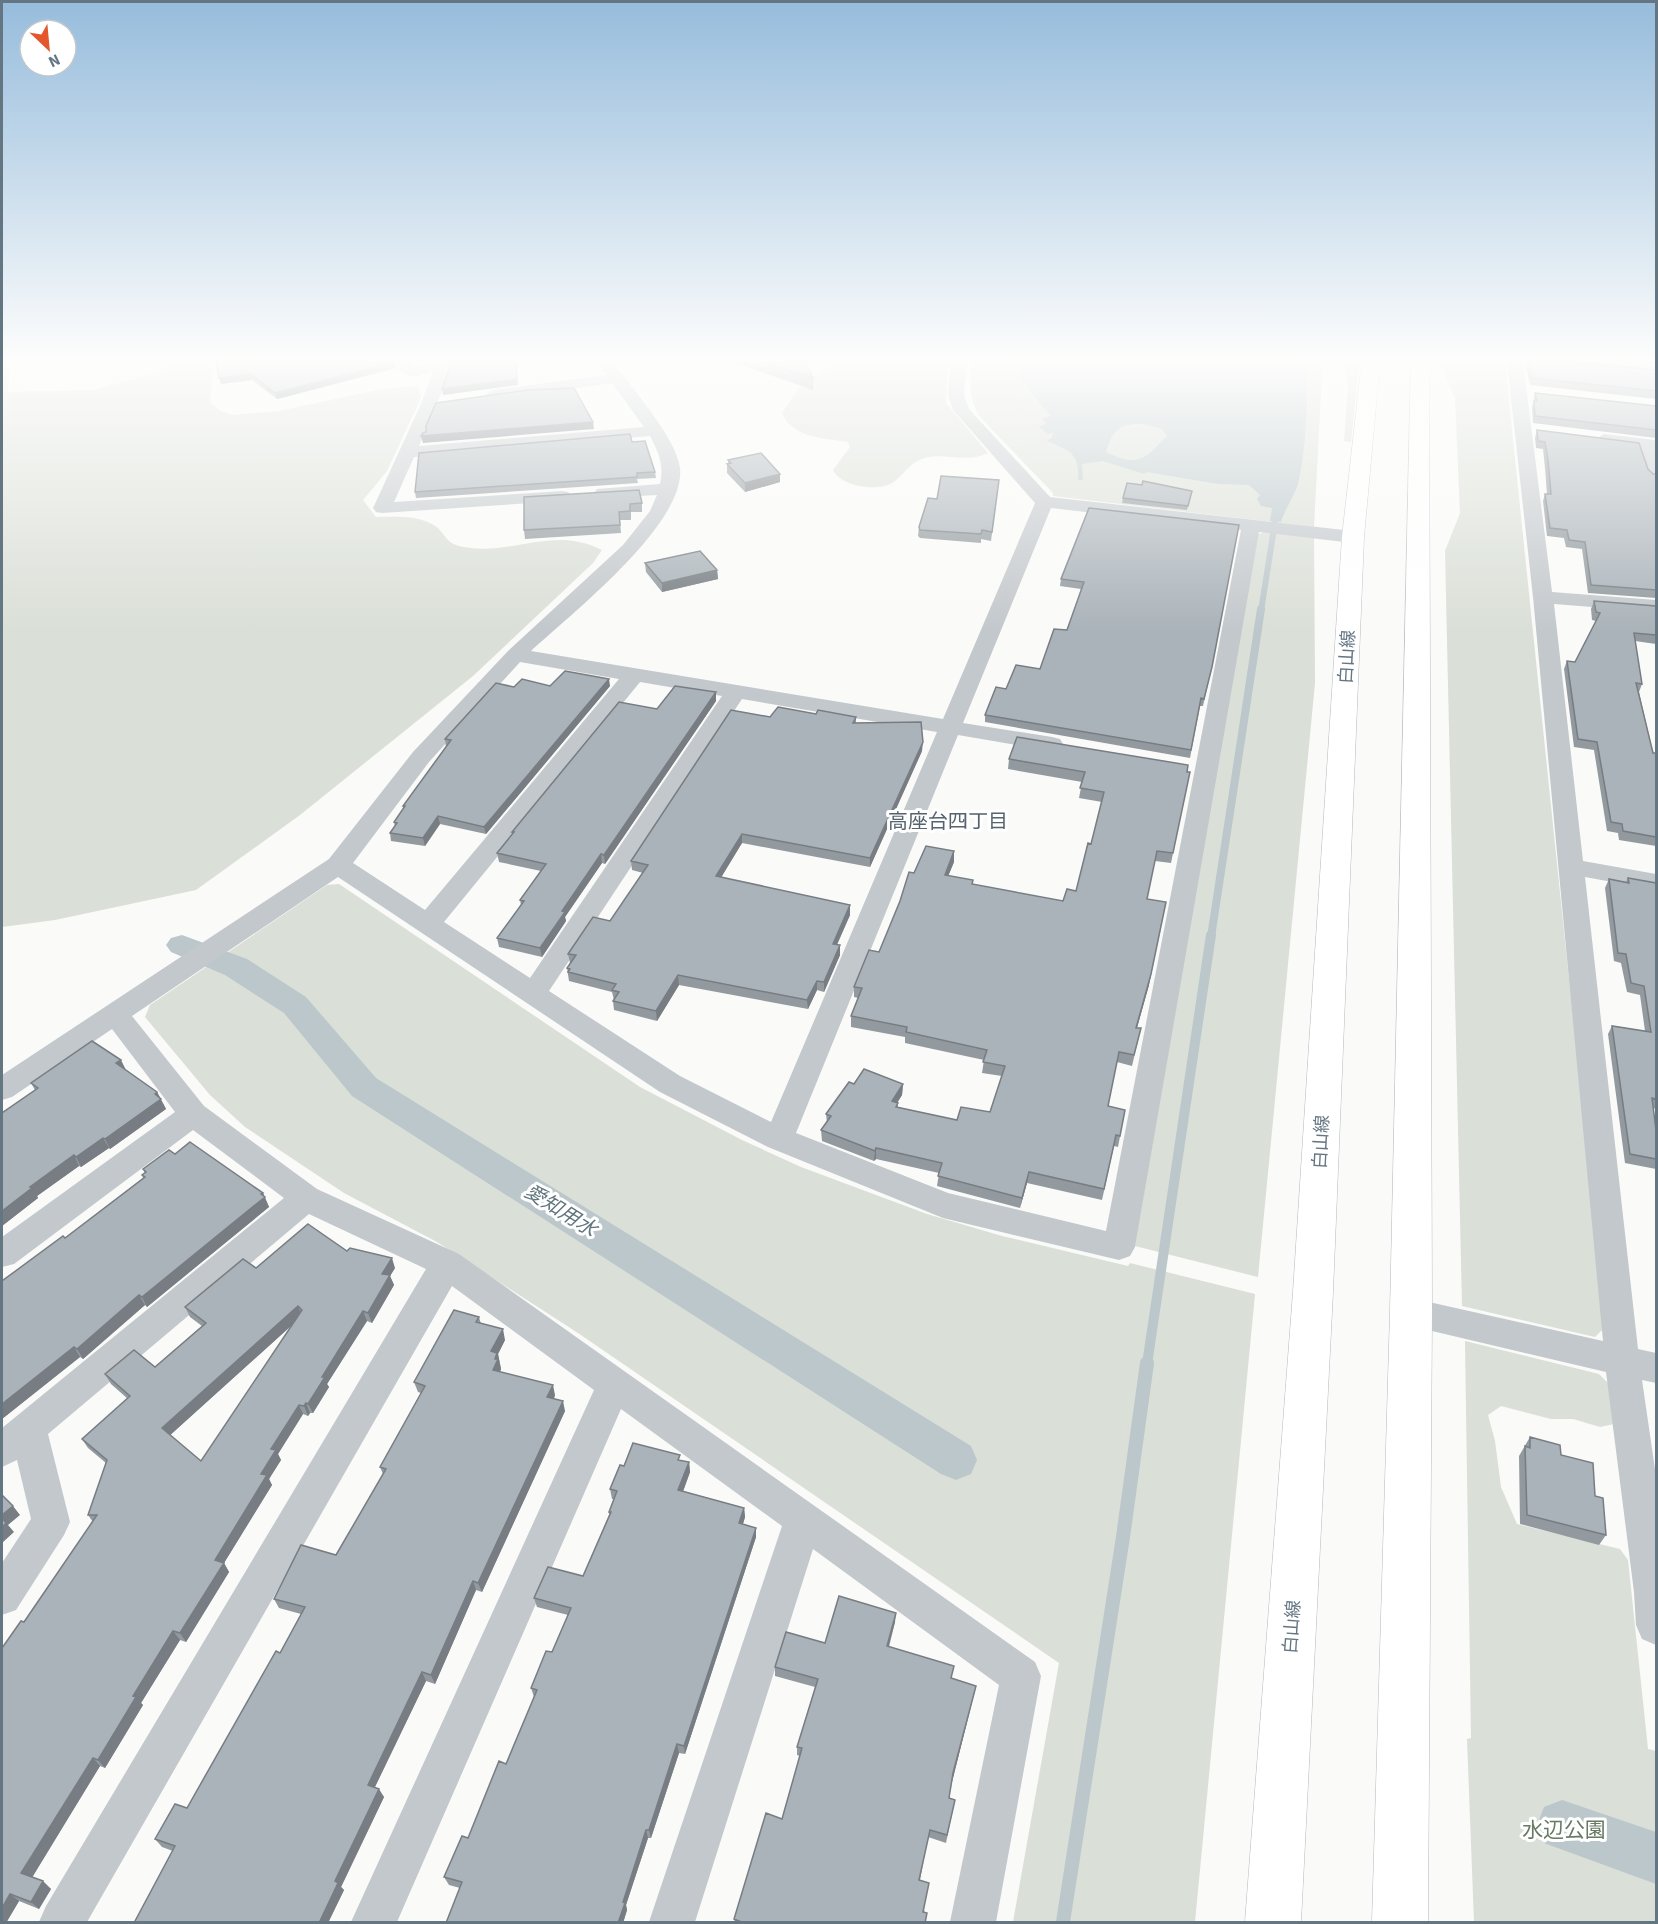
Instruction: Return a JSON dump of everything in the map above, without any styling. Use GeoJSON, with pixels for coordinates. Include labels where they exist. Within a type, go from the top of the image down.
{"type":"FeatureCollection","features":[{"type":"Feature","properties":{"kind":"street"},"geometry":{"type":"LineString","coordinates":[[408,452],[382,508],[668,489]]}},
{"type":"Feature","properties":{"kind":"street"},"geometry":{"type":"LineString","coordinates":[[2,1089],[338,865],[421,757],[515,655],[630,549],[659,512],[668,489],[672,470],[667,452]]}},
{"type":"Feature","properties":{"kind":"street"},"geometry":{"type":"LineString","coordinates":[[999,452],[1044,502],[1353,537]]}},
{"type":"Feature","properties":{"kind":"street","name":"白山線"},"geometry":{"type":"LineString","coordinates":[[1273,1923],[1314,1280],[1353,537],[1362,452]]}},
{"type":"Feature","properties":{"kind":"street"},"geometry":{"type":"LineString","coordinates":[[1400,1923],[1411,1312],[1419,452]]}},
{"type":"Feature","properties":{"kind":"street"},"geometry":{"type":"LineString","coordinates":[[1533,452],[1543,597],[1622,1360],[1656,1609]]}},
{"type":"Feature","properties":{"kind":"street"},"geometry":{"type":"LineString","coordinates":[[1652,452],[1656,475]]}},
{"type":"Feature","properties":{"kind":"street"},"geometry":{"type":"LineString","coordinates":[[779,1140],[1044,502]]}},
{"type":"Feature","properties":{"kind":"street"},"geometry":{"type":"LineString","coordinates":[[338,865],[670,1084],[779,1140],[943,1205],[1119,1247],[1193,767],[1251,524]]}},
{"type":"Feature","properties":{"kind":"street"},"geometry":{"type":"LineString","coordinates":[[1543,597],[1656,606]]}},
{"type":"Feature","properties":{"kind":"street"},"geometry":{"type":"LineString","coordinates":[[515,655],[1078,748]]}},
{"type":"Feature","properties":{"kind":"street"},"geometry":{"type":"LineString","coordinates":[[428,924],[633,675]]}},
{"type":"Feature","properties":{"kind":"street"},"geometry":{"type":"LineString","coordinates":[[534,993],[736,692]]}},
{"type":"Feature","properties":{"kind":"street"},"geometry":{"type":"LineString","coordinates":[[1572,867],[1656,882]]}},
{"type":"Feature","properties":{"kind":"street"},"geometry":{"type":"LineString","coordinates":[[115,1013],[193,1114],[306,1198],[447,1264],[1021,1676],[973,1923]]}},
{"type":"Feature","properties":{"kind":"street"},"geometry":{"type":"LineString","coordinates":[[2,1254],[193,1114]]}},
{"type":"Feature","properties":{"kind":"street"},"geometry":{"type":"LineString","coordinates":[[2,1596],[51,1522],[15,1439],[306,1198]]}},
{"type":"Feature","properties":{"kind":"street"},"geometry":{"type":"LineString","coordinates":[[62,1923],[447,1264]]}},
{"type":"Feature","properties":{"kind":"street"},"geometry":{"type":"LineString","coordinates":[[1411,1312],[1656,1368]]}},
{"type":"Feature","properties":{"kind":"street"},"geometry":{"type":"LineString","coordinates":[[374,1923],[614,1384]]}},
{"type":"Feature","properties":{"kind":"street"},"geometry":{"type":"LineString","coordinates":[[672,1923],[803,1520]]}},
{"type":"Feature","properties":{"kind":"green space"},"geometry":{"type":"Polygon","coordinates":[[[2,452],[396,452],[387,471],[363,500],[376,517],[423,520],[436,527],[454,544],[471,548],[488,549],[568,540],[585,543],[602,550],[593,563],[473,676],[300,815],[196,890],[55,920],[2,927],[2,452]]]}},
{"type":"Feature","properties":{"kind":"green space"},"geometry":{"type":"Polygon","coordinates":[[[846,452],[988,453],[966,458],[936,456],[923,458],[914,463],[895,481],[880,487],[852,484],[837,476],[833,470],[846,452]]]}},
{"type":"Feature","properties":{"kind":"green space"},"geometry":{"type":"Polygon","coordinates":[[[1013,452],[1318,452],[1314,527],[1053,496],[1053,493],[1013,452]]]}},
{"type":"Feature","properties":{"kind":"green space"},"geometry":{"type":"Polygon","coordinates":[[[1457,452],[1514,452],[1605,1327],[1595,1337],[1462,1306],[1445,551],[1460,513],[1457,452]]]}},
{"type":"Feature","properties":{"kind":"green space"},"geometry":{"type":"Polygon","coordinates":[[[1264,532],[1314,538],[1315,683],[1258,1277],[1135,1246],[1257,535],[1264,532]]]}},
{"type":"Feature","properties":{"kind":"green space"},"geometry":{"type":"Polygon","coordinates":[[[339,884],[640,1087],[742,1140],[801,1167],[927,1214],[1002,1236],[1128,1266],[1130,1263],[1255,1294],[1195,1922],[1013,1922],[1059,1663],[578,1333],[437,1242],[344,1193],[245,1127],[210,1095],[145,1017],[150,1005],[327,885],[339,884]]]}},
{"type":"Feature","properties":{"kind":"green space","name":"水辺公園"},"geometry":{"type":"Polygon","coordinates":[[[1465,1341],[1599,1374],[1611,1386],[1614,1424],[1600,1427],[1573,1419],[1551,1419],[1501,1406],[1488,1415],[1495,1441],[1501,1487],[1517,1524],[1620,1549],[1628,1560],[1648,1749],[1656,1751],[1656,1922],[1474,1922],[1467,1739],[1471,1738],[1465,1341]]]}},
{"type":"Feature","properties":{"kind":"shaded area"},"geometry":{"type":"Polygon","coordinates":[[[1069,452],[1106,452],[1117,457],[1134,460],[1150,452],[1303,452],[1298,484],[1281,522],[1270,521],[1272,508],[1261,506],[1257,499],[1260,495],[1249,485],[1218,484],[1147,472],[1144,474],[1103,461],[1082,464],[1083,480],[1078,480],[1077,464],[1069,452]]]}},
{"type":"Feature","properties":{"kind":"building"},"geometry":{"type":"Polygon","coordinates":[[[648,452],[655,472],[637,473],[637,477],[415,492],[419,453],[648,452]]]}},
{"type":"Feature","properties":{"kind":"building"},"geometry":{"type":"Polygon","coordinates":[[[1547,452],[1642,452],[1648,469],[1656,474],[1656,590],[1591,585],[1585,542],[1569,540],[1567,530],[1550,528],[1545,494],[1551,494],[1547,452]]]}},
{"type":"Feature","properties":{"kind":"building"},"geometry":{"type":"Polygon","coordinates":[[[761,453],[780,474],[745,483],[727,464],[731,463],[728,460],[761,453]]]}},
{"type":"Feature","properties":{"kind":"building"},"geometry":{"type":"Polygon","coordinates":[[[941,476],[999,480],[992,532],[982,530],[981,534],[920,530],[928,498],[937,499],[941,476]]]}},
{"type":"Feature","properties":{"kind":"building"},"geometry":{"type":"Polygon","coordinates":[[[1143,481],[1192,491],[1188,506],[1123,498],[1127,483],[1142,485],[1143,481]]]}},
{"type":"Feature","properties":{"kind":"building"},"geometry":{"type":"Polygon","coordinates":[[[639,490],[642,503],[630,504],[630,511],[619,512],[620,525],[524,530],[524,497],[639,490]]]}},
{"type":"Feature","properties":{"kind":"building"},"geometry":{"type":"Polygon","coordinates":[[[1089,508],[1239,525],[1212,667],[1204,699],[1201,698],[1191,750],[985,715],[996,687],[1006,689],[1016,665],[1040,669],[1054,629],[1067,630],[1084,582],[1061,579],[1089,508]]]}},
{"type":"Feature","properties":{"kind":"building"},"geometry":{"type":"Polygon","coordinates":[[[700,551],[717,570],[662,583],[645,563],[700,551]]]}},
{"type":"Feature","properties":{"kind":"building"},"geometry":{"type":"Polygon","coordinates":[[[1594,601],[1656,606],[1656,635],[1634,633],[1642,684],[1636,683],[1653,753],[1656,753],[1656,837],[1623,831],[1622,824],[1611,822],[1597,742],[1578,739],[1567,661],[1575,662],[1600,613],[1596,612],[1594,601]]]}},
{"type":"Feature","properties":{"kind":"building"},"geometry":{"type":"Polygon","coordinates":[[[565,671],[609,679],[484,827],[438,816],[423,838],[390,833],[397,823],[394,822],[405,806],[403,806],[451,740],[445,739],[496,683],[514,687],[522,679],[550,686],[565,671]]]}},
{"type":"Feature","properties":{"kind":"building"},"geometry":{"type":"Polygon","coordinates":[[[675,686],[716,692],[604,855],[601,854],[540,948],[497,938],[524,901],[520,900],[546,864],[497,853],[619,702],[657,709],[675,686]]]}},
{"type":"Feature","properties":{"kind":"building"},"geometry":{"type":"Polygon","coordinates":[[[778,707],[816,714],[818,710],[856,717],[853,723],[921,722],[923,742],[870,858],[742,834],[716,876],[850,905],[833,944],[840,945],[824,982],[817,981],[807,1000],[678,975],[656,1011],[613,1001],[619,992],[612,990],[616,984],[568,972],[570,969],[567,968],[576,955],[568,954],[593,917],[610,921],[648,865],[631,861],[731,710],[770,717],[778,707]]]}},
{"type":"Feature","properties":{"kind":"building"},"geometry":{"type":"Polygon","coordinates":[[[1017,737],[1188,765],[1187,772],[1190,772],[1173,853],[1157,851],[1147,899],[1166,902],[1151,974],[1136,1028],[1141,1028],[1134,1055],[1119,1052],[1108,1106],[1125,1110],[1120,1136],[1116,1135],[1104,1189],[1029,1172],[1022,1198],[938,1176],[942,1163],[876,1148],[875,1151],[821,1130],[831,1116],[826,1114],[849,1082],[854,1084],[864,1069],[903,1084],[892,1101],[898,1103],[896,1107],[957,1120],[961,1107],[990,1112],[1005,1066],[983,1062],[987,1050],[906,1032],[907,1027],[851,1016],[862,988],[854,987],[869,950],[879,952],[909,872],[914,873],[926,846],[954,851],[945,875],[973,880],[972,884],[1063,901],[1067,889],[1076,891],[1104,792],[1080,788],[1085,772],[1009,759],[1017,737]]]}},
{"type":"Feature","properties":{"kind":"building"},"geometry":{"type":"Polygon","coordinates":[[[1628,878],[1656,883],[1656,1099],[1652,1098],[1656,1130],[1656,1159],[1630,1154],[1612,1026],[1651,1032],[1644,986],[1631,983],[1626,954],[1618,953],[1609,879],[1629,883],[1628,878]]]}},
{"type":"Feature","properties":{"kind":"building"},"geometry":{"type":"Polygon","coordinates":[[[92,1041],[121,1060],[116,1063],[157,1092],[155,1094],[161,1099],[105,1139],[103,1138],[76,1157],[74,1155],[2,1211],[2,1113],[38,1088],[31,1083],[92,1041]]]}},
{"type":"Feature","properties":{"kind":"building"},"geometry":{"type":"Polygon","coordinates":[[[190,1142],[263,1193],[261,1194],[265,1197],[142,1297],[139,1295],[77,1349],[74,1347],[2,1404],[2,1281],[63,1236],[65,1238],[145,1177],[142,1175],[146,1172],[143,1169],[169,1150],[175,1154],[190,1142]]]}},
{"type":"Feature","properties":{"kind":"building"},"geometry":{"type":"Polygon","coordinates":[[[308,1224],[347,1251],[350,1248],[392,1258],[382,1274],[390,1275],[368,1313],[363,1311],[308,1404],[299,1405],[271,1449],[276,1450],[261,1474],[267,1475],[215,1560],[224,1563],[180,1633],[173,1631],[133,1696],[136,1697],[98,1760],[93,1758],[21,1873],[43,1881],[31,1902],[10,1894],[2,1908],[2,1648],[21,1621],[24,1622],[97,1515],[88,1515],[107,1460],[82,1439],[130,1396],[105,1374],[134,1350],[155,1367],[206,1323],[185,1307],[243,1259],[256,1268],[308,1224]],[[298,1306],[162,1428],[201,1461],[302,1310],[298,1306]]]}},
{"type":"Feature","properties":{"kind":"building"},"geometry":{"type":"Polygon","coordinates":[[[454,1310],[479,1317],[476,1322],[503,1329],[491,1351],[497,1353],[495,1359],[498,1359],[493,1370],[553,1385],[547,1397],[563,1401],[478,1583],[473,1581],[431,1675],[422,1672],[368,1785],[379,1789],[335,1881],[338,1883],[319,1923],[134,1923],[175,1846],[155,1839],[175,1804],[187,1808],[276,1651],[280,1653],[305,1607],[274,1599],[301,1545],[336,1555],[386,1469],[380,1467],[425,1386],[414,1382],[454,1310]]]}},
{"type":"Feature","properties":{"kind":"building"},"geometry":{"type":"Polygon","coordinates":[[[1530,1437],[1560,1445],[1561,1455],[1593,1463],[1595,1496],[1603,1498],[1606,1535],[1527,1515],[1525,1446],[1530,1448],[1530,1437]]]}},
{"type":"Feature","properties":{"kind":"building"},"geometry":{"type":"Polygon","coordinates":[[[633,1443],[680,1455],[678,1460],[689,1462],[678,1490],[744,1508],[739,1523],[756,1528],[684,1746],[677,1744],[649,1830],[646,1830],[618,1923],[446,1923],[462,1882],[444,1877],[462,1836],[468,1838],[499,1761],[506,1764],[537,1690],[531,1688],[546,1651],[552,1652],[571,1608],[534,1598],[548,1567],[583,1576],[611,1512],[609,1512],[617,1491],[610,1489],[620,1465],[624,1466],[633,1443]]]}},
{"type":"Feature","properties":{"kind":"building"},"geometry":{"type":"Polygon","coordinates":[[[2,1495],[13,1506],[2,1515],[2,1495]]]}},
{"type":"Feature","properties":{"kind":"building"},"geometry":{"type":"Polygon","coordinates":[[[839,1596],[896,1613],[887,1646],[954,1666],[951,1678],[976,1686],[953,1773],[949,1798],[955,1800],[947,1835],[930,1830],[919,1880],[929,1883],[923,1912],[927,1913],[925,1923],[744,1923],[734,1919],[766,1813],[782,1819],[802,1748],[797,1747],[818,1679],[775,1667],[786,1632],[825,1643],[839,1596]]]}},
{"type":"Feature","properties":{"kind":"waterway"},"geometry":{"type":"LineString","coordinates":[[1261,611],[1275,522]]}},
{"type":"Feature","properties":{"kind":"waterway"},"geometry":{"type":"LineString","coordinates":[[1211,937],[1261,609]]}},
{"type":"Feature","properties":{"kind":"waterway"},"geometry":{"type":"LineString","coordinates":[[1147,1364],[1211,935]]}},
{"type":"Feature","properties":{"kind":"waterway","name":"愛知用水"},"geometry":{"type":"LineString","coordinates":[[182,945],[236,967],[295,1005],[364,1087],[956,1460]]}},
{"type":"Feature","properties":{"kind":"waterway"},"geometry":{"type":"LineString","coordinates":[[1063,1922],[1123,1537],[1147,1363]]}},
{"type":"Feature","properties":{"kind":"waterway","name":"愛知用水"},"geometry":{"type":"LineString","coordinates":[[1562,1825],[1656,1858]]}},
{"type":"Feature","properties":{"kind":"district","name":"高座台四丁目"},"geometry":{"type":"Point","coordinates":[948,821]}}]}
